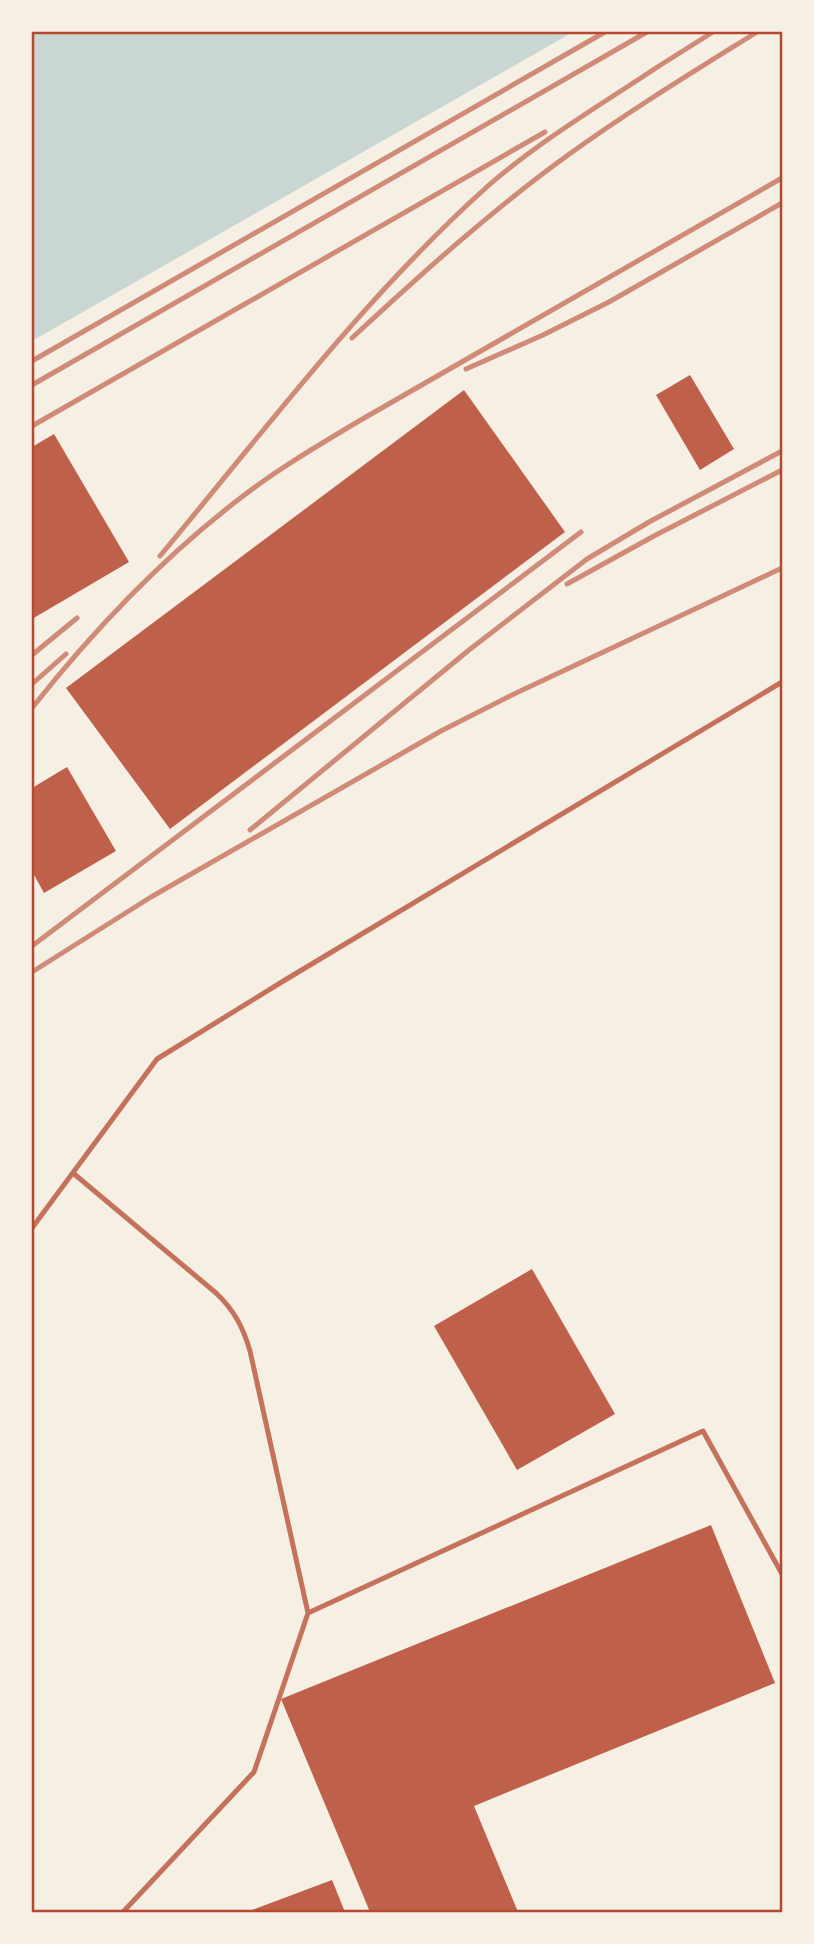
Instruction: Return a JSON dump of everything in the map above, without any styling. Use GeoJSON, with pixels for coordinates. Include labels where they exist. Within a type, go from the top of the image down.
{"type":"FeatureCollection","features":[{"type":"Feature","properties":{"kind":"lane"},"geometry":{"type":"LineString","coordinates":[[32,1228],[157,1059],[285,979],[782,682]]}},
{"type":"Feature","properties":{"kind":"lane"},"geometry":{"type":"LineString","coordinates":[[73,1172],[216,1293],[231,1307],[244,1330],[308,1613],[254,1772],[123,1913]]}},
{"type":"Feature","properties":{"kind":"lane"},"geometry":{"type":"LineString","coordinates":[[308,1613],[703,1431],[782,1574]]}},
{"type":"Feature","properties":{"kind":"shaded area"},"geometry":{"type":"Polygon","coordinates":[[[32,32],[573,32],[32,341],[32,32]]]}},
{"type":"Feature","properties":{"kind":"building"},"geometry":{"type":"Polygon","coordinates":[[[690,375],[734,449],[700,470],[656,395],[690,375]]]}},
{"type":"Feature","properties":{"kind":"building"},"geometry":{"type":"Polygon","coordinates":[[[464,390],[565,532],[170,829],[66,688],[464,390]]]}},
{"type":"Feature","properties":{"kind":"building"},"geometry":{"type":"Polygon","coordinates":[[[54,434],[129,562],[32,619],[32,447],[54,434]]]}},
{"type":"Feature","properties":{"kind":"building"},"geometry":{"type":"Polygon","coordinates":[[[67,767],[116,851],[44,893],[32,871],[32,788],[67,767]]]}},
{"type":"Feature","properties":{"kind":"building"},"geometry":{"type":"Polygon","coordinates":[[[532,1269],[615,1414],[517,1470],[434,1326],[532,1269]]]}},
{"type":"Feature","properties":{"kind":"building"},"geometry":{"type":"Polygon","coordinates":[[[711,1525],[775,1683],[474,1806],[518,1912],[370,1912],[281,1699],[711,1525]]]}},
{"type":"Feature","properties":{"kind":"building"},"geometry":{"type":"Polygon","coordinates":[[[332,1880],[345,1912],[247,1912],[332,1880]]]}},
{"type":"Feature","properties":{"kind":"railway"},"geometry":{"type":"LineString","coordinates":[[32,361],[605,32]]}},
{"type":"Feature","properties":{"kind":"railway"},"geometry":{"type":"LineString","coordinates":[[32,385],[647,32]]}},
{"type":"Feature","properties":{"kind":"railway"},"geometry":{"type":"LineString","coordinates":[[651,71],[713,32]]}},
{"type":"Feature","properties":{"kind":"railway"},"geometry":{"type":"LineString","coordinates":[[352,338],[457,243],[540,176],[614,123],[757,32]]}},
{"type":"Feature","properties":{"kind":"railway"},"geometry":{"type":"LineString","coordinates":[[160,556],[318,364],[444,227],[489,185],[529,153],[659,66]]}},
{"type":"Feature","properties":{"kind":"railway"},"geometry":{"type":"LineString","coordinates":[[32,426],[545,132]]}},
{"type":"Feature","properties":{"kind":"railway"},"geometry":{"type":"LineString","coordinates":[[32,708],[78,652],[152,574],[206,526],[264,481],[359,421],[782,178]]}},
{"type":"Feature","properties":{"kind":"railway"},"geometry":{"type":"LineString","coordinates":[[466,369],[609,302],[782,203]]}},
{"type":"Feature","properties":{"kind":"railway"},"geometry":{"type":"LineString","coordinates":[[250,830],[469,650],[587,559],[649,522],[782,451]]}},
{"type":"Feature","properties":{"kind":"railway"},"geometry":{"type":"LineString","coordinates":[[567,584],[782,470]]}},
{"type":"Feature","properties":{"kind":"railway"},"geometry":{"type":"LineString","coordinates":[[32,946],[581,532]]}},
{"type":"Feature","properties":{"kind":"railway"},"geometry":{"type":"LineString","coordinates":[[32,972],[151,897],[441,731],[782,568]]}},
{"type":"Feature","properties":{"kind":"railway"},"geometry":{"type":"LineString","coordinates":[[32,655],[77,618]]}},
{"type":"Feature","properties":{"kind":"railway"},"geometry":{"type":"LineString","coordinates":[[32,684],[66,654]]}}]}
